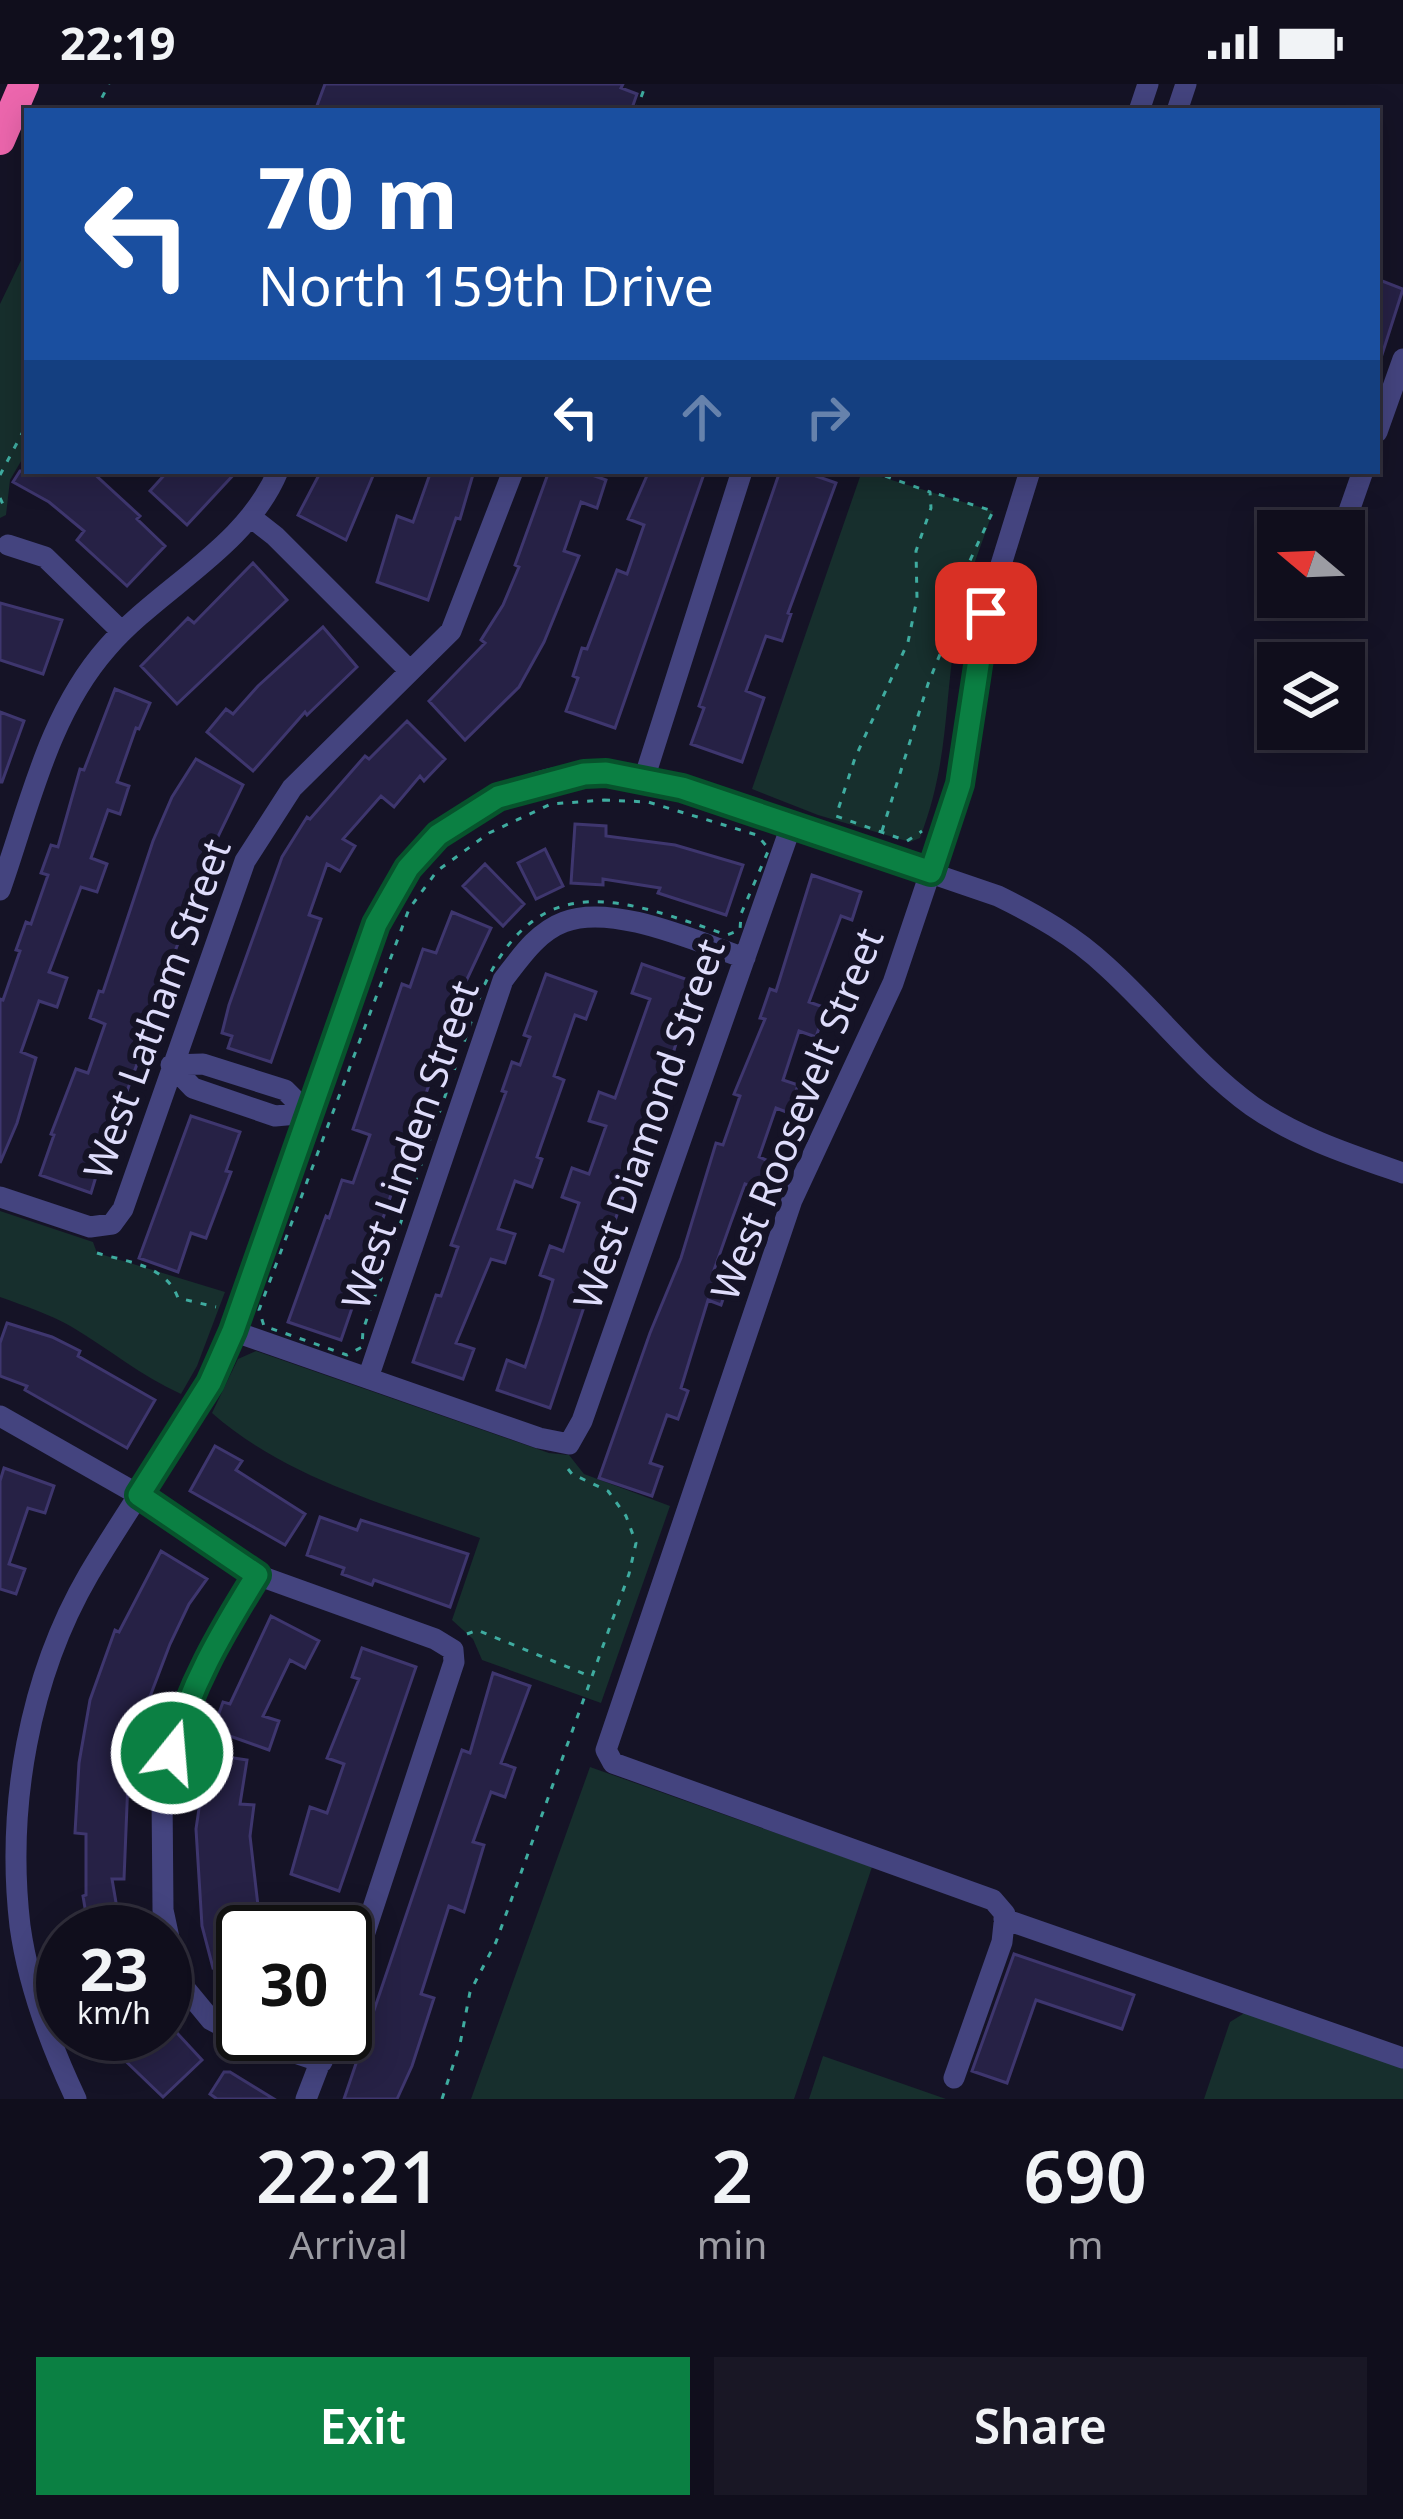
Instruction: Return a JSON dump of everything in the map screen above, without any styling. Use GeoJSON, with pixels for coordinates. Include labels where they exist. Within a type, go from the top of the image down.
{"type":"FeatureCollection","features":[{"type":"Feature","properties":{"kind":"highway"},"geometry":{"type":"LineString","coordinates":[[0,140],[24,84]]}},
{"type":"Feature","properties":{"kind":"street"},"geometry":{"type":"LineString","coordinates":[[1380,424],[1403,359]]}},
{"type":"Feature","properties":{"kind":"street"},"geometry":{"type":"LineString","coordinates":[[0,890],[66,704],[122,632],[252,518],[276,474]]}},
{"type":"Feature","properties":{"kind":"street","name":"West Latham Street"},"geometry":{"type":"LineString","coordinates":[[0,1197],[90,1226],[112,1224],[123,1209],[245,861],[292,788],[451,631],[512,474]]}},
{"type":"Feature","properties":{"kind":"street"},"geometry":{"type":"LineString","coordinates":[[644,779],[741,474]]}},
{"type":"Feature","properties":{"kind":"street","name":"West Roosevelt Street"},"geometry":{"type":"LineString","coordinates":[[1004,1919],[993,1900],[613,1763],[605,1750],[792,1200],[892,983],[931,872],[963,772],[986,613],[1029,474]]}},
{"type":"Feature","properties":{"kind":"street"},"geometry":{"type":"LineString","coordinates":[[1349,510],[1362,474]]}},
{"type":"Feature","properties":{"kind":"street"},"geometry":{"type":"LineString","coordinates":[[252,518],[408,669]]}},
{"type":"Feature","properties":{"kind":"street"},"geometry":{"type":"LineString","coordinates":[[8,545],[45,556],[122,632]]}},
{"type":"Feature","properties":{"kind":"street"},"geometry":{"type":"LineString","coordinates":[[76,2099],[32,1980],[21,1928],[17,1874],[24,1764],[39,1688],[87,1577],[210,1383],[233,1331],[376,924],[408,868],[438,835],[498,797],[584,774],[644,779],[931,872],[998,896],[1068,935],[1106,966],[1208,1070],[1255,1108],[1316,1141],[1403,1174]]}},
{"type":"Feature","properties":{"kind":"street"},"geometry":{"type":"LineString","coordinates":[[0,818],[23,826]]}},
{"type":"Feature","properties":{"kind":"street","name":"West Diamond Street"},"geometry":{"type":"LineString","coordinates":[[564,1451],[582,1420],[791,826]]}},
{"type":"Feature","properties":{"kind":"street","name":"West Linden Street"},"geometry":{"type":"LineString","coordinates":[[368,1378],[503,980],[532,942],[563,922],[596,916],[641,924],[745,958]]}},
{"type":"Feature","properties":{"kind":"street"},"geometry":{"type":"LineString","coordinates":[[171,1065],[202,1064],[284,1090],[308,1113]]}},
{"type":"Feature","properties":{"kind":"street"},"geometry":{"type":"LineString","coordinates":[[233,1331],[539,1438],[564,1451]]}},
{"type":"Feature","properties":{"kind":"street"},"geometry":{"type":"LineString","coordinates":[[0,1416],[139,1495],[257,1575],[435,1639],[459,1642],[372,1911]]}},
{"type":"Feature","properties":{"kind":"street"},"geometry":{"type":"LineString","coordinates":[[257,1575],[205,1661],[183,1712],[162,1794],[163,1910],[178,1980],[212,2020],[322,2062],[306,2099]]}},
{"type":"Feature","properties":{"kind":"street"},"geometry":{"type":"LineString","coordinates":[[954,2078],[1002,1942],[1004,1919],[1403,2058]]}},
{"type":"Feature","properties":{"kind":"path"},"geometry":{"type":"LineString","coordinates":[[0,476],[24,430]]}},
{"type":"Feature","properties":{"kind":"path"},"geometry":{"type":"LineString","coordinates":[[880,474],[992,512],[966,569],[881,833]]}},
{"type":"Feature","properties":{"kind":"path"},"geometry":{"type":"LineString","coordinates":[[925,824],[908,841],[836,816],[855,758],[908,642],[917,599],[916,550],[931,508],[926,490]]}},
{"type":"Feature","properties":{"kind":"path"},"geometry":{"type":"LineString","coordinates":[[0,498],[6,511]]}},
{"type":"Feature","properties":{"kind":"path"},"geometry":{"type":"LineString","coordinates":[[97,1253],[160,1273],[172,1282],[178,1298],[216,1307]]}},
{"type":"Feature","properties":{"kind":"path"},"geometry":{"type":"LineString","coordinates":[[442,2099],[470,1992],[496,1942],[636,1544],[626,1516],[608,1491],[572,1474],[564,1451]]}},
{"type":"Feature","properties":{"kind":"path"},"geometry":{"type":"LineString","coordinates":[[459,1642],[477,1630],[592,1677]]}},
{"type":"Feature","properties":{"kind":"green space"},"geometry":{"type":"Polygon","coordinates":[[[24,254],[24,456],[10,480],[6,515],[0,518],[0,304],[24,254]]]}},
{"type":"Feature","properties":{"kind":"green space"},"geometry":{"type":"Polygon","coordinates":[[[861,474],[993,511],[958,621],[936,786],[920,838],[910,842],[818,815],[752,789],[861,474]]]}},
{"type":"Feature","properties":{"kind":"green space"},"geometry":{"type":"Polygon","coordinates":[[[0,1211],[93,1242],[97,1253],[225,1292],[197,1366],[181,1394],[63,1322],[0,1297],[0,1211]]]}},
{"type":"Feature","properties":{"kind":"green space"},"geometry":{"type":"Polygon","coordinates":[[[256,1351],[549,1453],[569,1455],[584,1474],[670,1506],[601,1703],[482,1660],[473,1639],[452,1620],[480,1538],[305,1473],[241,1436],[212,1413],[238,1359],[256,1351]]]}},
{"type":"Feature","properties":{"kind":"green space"},"geometry":{"type":"Polygon","coordinates":[[[590,1767],[872,1867],[794,2099],[471,2099],[590,1767]]]}},
{"type":"Feature","properties":{"kind":"green space"},"geometry":{"type":"Polygon","coordinates":[[[1246,2012],[1403,2067],[1403,2099],[1204,2099],[1230,2022],[1246,2012]]]}},
{"type":"Feature","properties":{"kind":"green space"},"geometry":{"type":"Polygon","coordinates":[[[823,2056],[946,2099],[809,2099],[823,2056]]]}},
{"type":"Feature","properties":{"kind":"building"},"geometry":{"type":"Polygon","coordinates":[[[325,84],[623,84],[621,88],[637,94],[632,108],[316,108],[325,84]]]}},
{"type":"Feature","properties":{"kind":"building"},"geometry":{"type":"Polygon","coordinates":[[[1380,280],[1403,289],[1380,361],[1380,280]]]}},
{"type":"Feature","properties":{"kind":"building"},"geometry":{"type":"Polygon","coordinates":[[[20,471],[94,474],[165,546],[127,586],[77,540],[84,531],[49,502],[13,482],[20,471]]]}},
{"type":"Feature","properties":{"kind":"building"},"geometry":{"type":"Polygon","coordinates":[[[165,474],[234,474],[187,525],[150,491],[165,474]]]}},
{"type":"Feature","properties":{"kind":"building"},"geometry":{"type":"Polygon","coordinates":[[[319,474],[374,474],[346,540],[298,515],[319,474]]]}},
{"type":"Feature","properties":{"kind":"building"},"geometry":{"type":"Polygon","coordinates":[[[430,474],[473,474],[428,600],[377,582],[397,516],[413,522],[430,474]]]}},
{"type":"Feature","properties":{"kind":"building"},"geometry":{"type":"Polygon","coordinates":[[[548,474],[589,474],[606,480],[597,508],[581,502],[564,551],[579,556],[544,642],[519,687],[465,740],[429,701],[485,643],[481,640],[503,605],[519,567],[515,565],[548,474]]]}},
{"type":"Feature","properties":{"kind":"building"},"geometry":{"type":"Polygon","coordinates":[[[648,474],[704,474],[615,728],[566,711],[582,648],[587,649],[617,570],[627,574],[644,525],[628,519],[648,474]]]}},
{"type":"Feature","properties":{"kind":"building"},"geometry":{"type":"Polygon","coordinates":[[[779,474],[810,474],[836,483],[782,641],[766,636],[746,691],[764,698],[742,762],[691,744],[704,708],[699,706],[779,474]]]}},
{"type":"Feature","properties":{"kind":"building"},"geometry":{"type":"Polygon","coordinates":[[[253,563],[287,600],[177,704],[141,666],[188,618],[194,623],[253,563]]]}},
{"type":"Feature","properties":{"kind":"building"},"geometry":{"type":"Polygon","coordinates":[[[0,603],[62,620],[43,674],[0,660],[0,603]]]}},
{"type":"Feature","properties":{"kind":"building"},"geometry":{"type":"Polygon","coordinates":[[[323,627],[357,667],[307,715],[305,712],[253,771],[207,732],[226,709],[233,714],[323,627]]]}},
{"type":"Feature","properties":{"kind":"building"},"geometry":{"type":"Polygon","coordinates":[[[115,689],[150,703],[117,782],[129,786],[120,814],[108,810],[91,858],[107,864],[97,892],[81,887],[49,972],[67,978],[57,1007],[39,1001],[21,1052],[36,1058],[0,1163],[0,999],[48,875],[41,873],[51,845],[58,847],[80,769],[84,770],[115,689]]]}},
{"type":"Feature","properties":{"kind":"building"},"geometry":{"type":"Polygon","coordinates":[[[0,712],[24,721],[2,782],[0,782],[0,712]]]}},
{"type":"Feature","properties":{"kind":"building"},"geometry":{"type":"Polygon","coordinates":[[[407,721],[445,759],[424,781],[420,776],[394,807],[381,796],[343,839],[355,846],[340,871],[327,864],[309,915],[321,919],[271,1062],[228,1048],[232,1036],[222,1033],[229,1005],[282,857],[307,817],[365,756],[369,759],[407,721]]]}},
{"type":"Feature","properties":{"kind":"building"},"geometry":{"type":"Polygon","coordinates":[[[196,759],[243,785],[214,845],[208,843],[182,933],[153,1009],[157,1011],[115,1114],[91,1193],[40,1175],[76,1069],[88,1073],[105,1024],[90,1018],[153,841],[172,797],[196,759]]]}},
{"type":"Feature","properties":{"kind":"building"},"geometry":{"type":"Polygon","coordinates":[[[575,824],[606,826],[606,836],[675,845],[743,865],[726,915],[658,893],[660,888],[603,879],[603,885],[571,883],[575,824]]]}},
{"type":"Feature","properties":{"kind":"building"},"geometry":{"type":"Polygon","coordinates":[[[545,849],[563,886],[536,899],[518,863],[545,849]]]}},
{"type":"Feature","properties":{"kind":"building"},"geometry":{"type":"Polygon","coordinates":[[[485,864],[524,904],[503,926],[463,886],[485,864]]]}},
{"type":"Feature","properties":{"kind":"building"},"geometry":{"type":"Polygon","coordinates":[[[812,875],[861,892],[852,920],[841,916],[809,1002],[826,1008],[816,1037],[799,1031],[783,1080],[798,1085],[789,1113],[776,1108],[759,1157],[771,1162],[762,1190],[745,1184],[714,1270],[731,1276],[721,1305],[708,1300],[681,1388],[688,1391],[678,1419],[667,1415],[650,1463],[662,1467],[652,1496],[599,1478],[681,1258],[716,1143],[723,1145],[740,1096],[734,1094],[765,1019],[760,1018],[770,989],[776,991],[812,875]]]}},
{"type":"Feature","properties":{"kind":"building"},"geometry":{"type":"Polygon","coordinates":[[[452,912],[491,928],[461,992],[341,1340],[288,1322],[326,1216],[329,1218],[342,1180],[353,1183],[370,1135],[353,1129],[402,984],[410,987],[423,949],[436,953],[452,912]]]}},
{"type":"Feature","properties":{"kind":"building"},"geometry":{"type":"Polygon","coordinates":[[[642,964],[694,982],[656,1112],[550,1408],[497,1390],[507,1360],[525,1367],[553,1280],[540,1275],[550,1246],[563,1251],[579,1203],[562,1197],[572,1168],[589,1174],[606,1126],[589,1121],[599,1092],[615,1098],[650,999],[632,993],[642,964]]]}},
{"type":"Feature","properties":{"kind":"building"},"geometry":{"type":"Polygon","coordinates":[[[546,974],[596,992],[586,1019],[575,1015],[554,1076],[564,1080],[537,1157],[542,1159],[532,1187],[515,1181],[498,1229],[515,1234],[505,1263],[491,1259],[456,1343],[474,1349],[463,1379],[413,1362],[458,1247],[451,1245],[506,1092],[502,1091],[512,1062],[520,1065],[530,1037],[524,1035],[546,974]]]}},
{"type":"Feature","properties":{"kind":"building"},"geometry":{"type":"Polygon","coordinates":[[[191,1116],[240,1132],[226,1171],[231,1172],[206,1238],[191,1233],[178,1272],[139,1258],[191,1116]]]}},
{"type":"Feature","properties":{"kind":"building"},"geometry":{"type":"Polygon","coordinates":[[[7,1323],[80,1351],[78,1356],[155,1400],[127,1448],[25,1390],[27,1386],[0,1376],[0,1343],[7,1323]]]}},
{"type":"Feature","properties":{"kind":"building"},"geometry":{"type":"Polygon","coordinates":[[[215,1446],[242,1461],[236,1470],[305,1514],[285,1545],[190,1491],[215,1446]]]}},
{"type":"Feature","properties":{"kind":"building"},"geometry":{"type":"Polygon","coordinates":[[[4,1468],[54,1486],[45,1513],[28,1508],[9,1564],[25,1569],[16,1594],[0,1589],[4,1468]]]}},
{"type":"Feature","properties":{"kind":"building"},"geometry":{"type":"Polygon","coordinates":[[[320,1517],[357,1530],[361,1520],[468,1554],[450,1607],[374,1580],[372,1585],[342,1574],[344,1568],[307,1555],[320,1517]]]}},
{"type":"Feature","properties":{"kind":"building"},"geometry":{"type":"Polygon","coordinates":[[[161,1551],[207,1579],[170,1644],[143,1715],[135,1757],[129,1756],[124,1879],[112,1879],[116,1905],[84,1905],[86,1834],[75,1833],[79,1763],[90,1700],[115,1630],[119,1632],[161,1551]]]}},
{"type":"Feature","properties":{"kind":"building"},"geometry":{"type":"Polygon","coordinates":[[[271,1616],[319,1641],[305,1668],[290,1660],[263,1716],[279,1721],[269,1750],[213,1730],[223,1702],[230,1704],[271,1616]]]}},
{"type":"Feature","properties":{"kind":"building"},"geometry":{"type":"Polygon","coordinates":[[[362,1648],[416,1667],[339,1891],[291,1874],[310,1807],[327,1813],[344,1764],[327,1758],[359,1679],[352,1677],[362,1648]]]}},
{"type":"Feature","properties":{"kind":"building"},"geometry":{"type":"Polygon","coordinates":[[[493,1673],[530,1686],[501,1763],[515,1768],[505,1797],[491,1792],[473,1842],[484,1845],[464,1912],[449,1906],[421,1994],[434,1998],[412,2066],[397,2099],[344,2099],[357,2061],[372,2061],[372,2016],[462,1750],[470,1753],[493,1673]]]}},
{"type":"Feature","properties":{"kind":"building"},"geometry":{"type":"Polygon","coordinates":[[[207,1754],[247,1760],[240,1804],[254,1805],[250,1836],[258,1905],[216,1905],[213,1968],[202,1926],[196,1829],[207,1754]]]}},
{"type":"Feature","properties":{"kind":"building"},"geometry":{"type":"Polygon","coordinates":[[[1014,1954],[1134,1995],[1122,2029],[1036,2000],[1007,2083],[972,2071],[1014,1954]]]}},
{"type":"Feature","properties":{"kind":"building"},"geometry":{"type":"Polygon","coordinates":[[[192,2049],[202,2060],[163,2097],[126,2061],[192,2061],[192,2049]]]}},
{"type":"Feature","properties":{"kind":"building"},"geometry":{"type":"Polygon","coordinates":[[[224,2072],[274,2099],[217,2099],[210,2094],[224,2072]]]}},
{"type":"Feature","properties":{"kind":"route"},"geometry":{"type":"LineString","coordinates":[[172,1753],[205,1661],[257,1575],[139,1495],[210,1383],[233,1331],[376,924],[408,868],[438,835],[498,797],[540,783],[606,773],[682,788],[931,872],[960,784],[986,613]]}}]}
